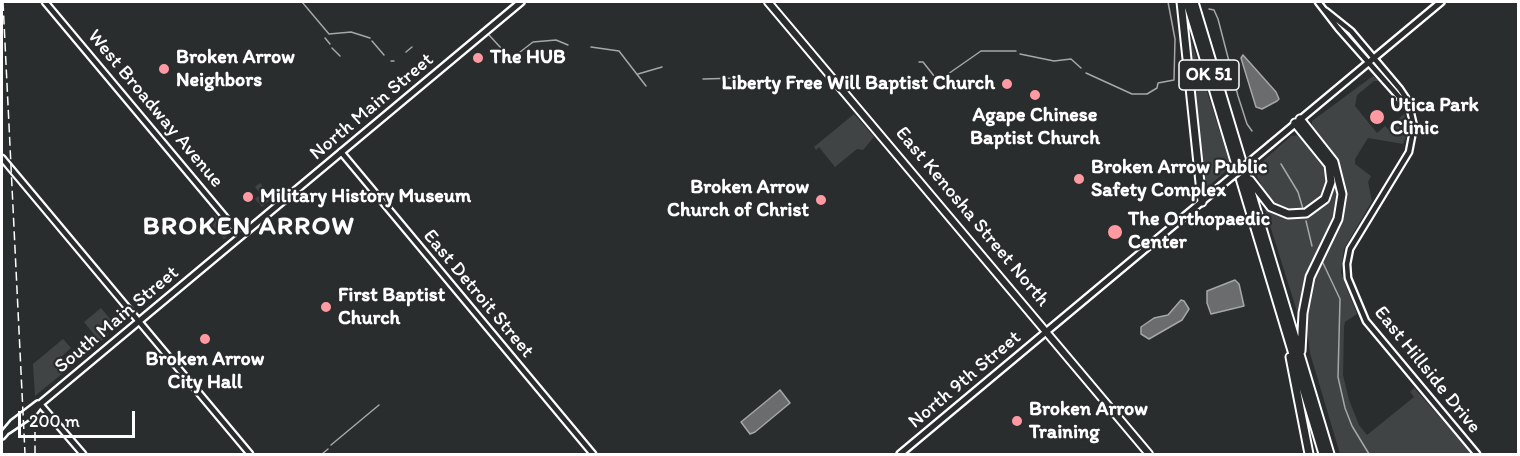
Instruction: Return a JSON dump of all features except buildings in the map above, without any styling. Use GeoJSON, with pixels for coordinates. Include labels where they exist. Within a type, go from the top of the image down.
{"type":"FeatureCollection","features":[{"type":"Feature","properties":{"kind":"highway"},"geometry":{"type":"LineString","coordinates":[[1180,2],[1202,202]]}},
{"type":"Feature","properties":{"kind":"highway","name":"OK 51"},"geometry":{"type":"LineString","coordinates":[[1187,2],[1323,454]]}},
{"type":"Feature","properties":{"kind":"highway","name":"OK 51"},"geometry":{"type":"LineString","coordinates":[[1194,2],[1330,454]]}},
{"type":"Feature","properties":{"kind":"highway"},"geometry":{"type":"LineString","coordinates":[[1247,177],[1267,203],[1284,213],[1301,214],[1320,204],[1330,186],[1329,165],[1298,121]]}},
{"type":"Feature","properties":{"kind":"highway"},"geometry":{"type":"LineString","coordinates":[[1298,121],[1334,162],[1342,194],[1338,219],[1310,277],[1303,313],[1301,356]]}},
{"type":"Feature","properties":{"kind":"highway"},"geometry":{"type":"LineString","coordinates":[[1286,331],[1297,401],[1309,454]]}},
{"type":"Feature","properties":{"kind":"main road","name":"North Main Street"},"geometry":{"type":"LineString","coordinates":[[241,236],[521,2]]}},
{"type":"Feature","properties":{"kind":"main road","name":"East Kenosha Street North"},"geometry":{"type":"LineString","coordinates":[[768,2],[1149,454]]}},
{"type":"Feature","properties":{"kind":"main road"},"geometry":{"type":"LineString","coordinates":[[1298,121],[1441,2]]}},
{"type":"Feature","properties":{"kind":"main road","name":"North 9th Street"},"geometry":{"type":"LineString","coordinates":[[900,454],[1298,121]]}},
{"type":"Feature","properties":{"kind":"main road","name":"South Main Street"},"geometry":{"type":"LineString","coordinates":[[2,436],[33,414],[40,404],[241,236]]}},
{"type":"Feature","properties":{"kind":"street","name":"West Broadway Avenue"},"geometry":{"type":"LineString","coordinates":[[45,2],[241,236]]}},
{"type":"Feature","properties":{"kind":"street","name":"East Hillside Drive"},"geometry":{"type":"LineString","coordinates":[[1318,2],[1371,60],[1408,107],[1414,131],[1411,147],[1350,249],[1347,274],[1366,321],[1477,454]]}},
{"type":"Feature","properties":{"kind":"street","name":"East Detroit Street"},"geometry":{"type":"LineString","coordinates":[[341,152],[593,454]]}},
{"type":"Feature","properties":{"kind":"street"},"geometry":{"type":"LineString","coordinates":[[2,158],[250,454]]}},
{"type":"Feature","properties":{"kind":"street"},"geometry":{"type":"LineString","coordinates":[[40,404],[83,454]]}},
{"type":"Feature","properties":{"kind":"street"},"geometry":{"type":"LineString","coordinates":[[73,443],[74,454]]}},
{"type":"Feature","properties":{"kind":"shaded area"},"geometry":{"type":"Polygon","coordinates":[[[1187,28],[1231,167],[1205,189],[1203,182],[1187,28]]]}},
{"type":"Feature","properties":{"kind":"shaded area"},"geometry":{"type":"Polygon","coordinates":[[[1243,55],[1276,92],[1279,99],[1262,109],[1256,107],[1241,58],[1243,55]]]}},
{"type":"Feature","properties":{"kind":"shaded area"},"geometry":{"type":"Polygon","coordinates":[[[1373,76],[1379,81],[1374,81],[1357,95],[1355,106],[1377,133],[1385,126],[1388,129],[1404,114],[1407,124],[1403,144],[1368,138],[1355,159],[1355,164],[1371,176],[1368,182],[1372,201],[1344,249],[1342,263],[1341,273],[1357,314],[1345,322],[1344,327],[1343,375],[1349,400],[1359,425],[1367,435],[1414,397],[1410,392],[1414,388],[1472,454],[1340,454],[1310,353],[1306,322],[1310,285],[1341,219],[1345,199],[1341,169],[1331,151],[1312,129],[1312,121],[1373,76]]]}},
{"type":"Feature","properties":{"kind":"shaded area"},"geometry":{"type":"Polygon","coordinates":[[[854,114],[874,137],[863,150],[857,149],[835,167],[819,147],[816,150],[814,147],[854,114]]]}},
{"type":"Feature","properties":{"kind":"shaded area"},"geometry":{"type":"Polygon","coordinates":[[[1300,135],[1325,163],[1327,184],[1322,196],[1307,209],[1283,210],[1266,196],[1254,169],[1291,136],[1300,135]]]}},
{"type":"Feature","properties":{"kind":"shaded area"},"geometry":{"type":"Polygon","coordinates":[[[1332,169],[1339,182],[1338,213],[1309,271],[1300,321],[1262,200],[1283,215],[1320,207],[1332,169]]]}},
{"type":"Feature","properties":{"kind":"shaded area"},"geometry":{"type":"Polygon","coordinates":[[[260,183],[272,198],[262,207],[255,199],[261,194],[255,187],[260,183]]]}},
{"type":"Feature","properties":{"kind":"shaded area"},"geometry":{"type":"Polygon","coordinates":[[[215,215],[229,230],[230,233],[224,239],[208,220],[215,215]]]}},
{"type":"Feature","properties":{"kind":"shaded area"},"geometry":{"type":"Polygon","coordinates":[[[1235,280],[1239,284],[1244,306],[1211,314],[1207,303],[1207,291],[1235,280]]]}},
{"type":"Feature","properties":{"kind":"shaded area"},"geometry":{"type":"Polygon","coordinates":[[[1181,300],[1189,309],[1182,320],[1149,339],[1141,334],[1141,327],[1154,318],[1168,315],[1181,300]]]}},
{"type":"Feature","properties":{"kind":"shaded area"},"geometry":{"type":"Polygon","coordinates":[[[101,308],[111,320],[104,330],[108,335],[100,342],[84,322],[101,308]]]}},
{"type":"Feature","properties":{"kind":"shaded area"},"geometry":{"type":"Polygon","coordinates":[[[63,339],[71,348],[60,358],[69,368],[35,396],[33,364],[63,339]]]}},
{"type":"Feature","properties":{"kind":"shaded area"},"geometry":{"type":"Polygon","coordinates":[[[780,390],[790,403],[750,434],[741,422],[780,390]]]}},
{"type":"Feature","properties":{"kind":"waterway"},"geometry":{"type":"LineString","coordinates":[[302,2],[329,34],[351,32],[370,38]]}},
{"type":"Feature","properties":{"kind":"waterway"},"geometry":{"type":"LineString","coordinates":[[1086,73],[1132,94],[1147,94],[1157,88],[1158,83],[1174,80],[1175,39],[1168,2]]}},
{"type":"Feature","properties":{"kind":"waterway"},"geometry":{"type":"LineString","coordinates":[[1209,9],[1214,10],[1218,19],[1238,96],[1247,124],[1252,131]]}},
{"type":"Feature","properties":{"kind":"waterway"},"geometry":{"type":"LineString","coordinates":[[489,35],[511,59],[533,42],[556,40],[568,45]]}},
{"type":"Feature","properties":{"kind":"waterway"},"geometry":{"type":"LineString","coordinates":[[325,38],[330,44]]}},
{"type":"Feature","properties":{"kind":"waterway"},"geometry":{"type":"LineString","coordinates":[[372,41],[384,55]]}},
{"type":"Feature","properties":{"kind":"waterway"},"geometry":{"type":"LineString","coordinates":[[406,52],[412,47]]}},
{"type":"Feature","properties":{"kind":"waterway"},"geometry":{"type":"LineString","coordinates":[[591,47],[619,51],[646,86]]}},
{"type":"Feature","properties":{"kind":"waterway"},"geometry":{"type":"LineString","coordinates":[[332,48],[340,56]]}},
{"type":"Feature","properties":{"kind":"waterway"},"geometry":{"type":"LineString","coordinates":[[919,62],[923,62],[938,81],[981,51],[1016,51]]}},
{"type":"Feature","properties":{"kind":"waterway"},"geometry":{"type":"LineString","coordinates":[[1020,54],[1054,61],[1071,59],[1081,68]]}},
{"type":"Feature","properties":{"kind":"waterway"},"geometry":{"type":"LineString","coordinates":[[638,74],[662,67]]}},
{"type":"Feature","properties":{"kind":"waterway"},"geometry":{"type":"LineString","coordinates":[[703,79],[739,78]]}},
{"type":"Feature","properties":{"kind":"waterway"},"geometry":{"type":"LineString","coordinates":[[1281,164],[1298,192],[1303,209]]}},
{"type":"Feature","properties":{"kind":"waterway"},"geometry":{"type":"LineString","coordinates":[[1306,221],[1312,246]]}},
{"type":"Feature","properties":{"kind":"waterway"},"geometry":{"type":"LineString","coordinates":[[1323,263],[1340,299],[1338,377],[1345,408],[1352,426],[1369,454]]}},
{"type":"Feature","properties":{"kind":"waterway"},"geometry":{"type":"LineString","coordinates":[[331,445],[379,405]]}},
{"type":"Feature","properties":{"kind":"waterway"},"geometry":{"type":"LineString","coordinates":[[322,454],[328,449]]}},
{"type":"Feature","properties":{"kind":"railway"},"geometry":{"type":"LineString","coordinates":[[3,2],[25,454]]}},
{"type":"Feature","properties":{"kind":"railway"},"geometry":{"type":"LineString","coordinates":[[35,432],[35,454]]}},
{"type":"Feature","properties":{"kind":"place","name":"The HUB"},"geometry":{"type":"Point","coordinates":[478,58]}},
{"type":"Feature","properties":{"kind":"place","name":"Broken Arrow Neighbors"},"geometry":{"type":"Point","coordinates":[164,69]}},
{"type":"Feature","properties":{"kind":"place","name":"Liberty Free Will Baptist Church"},"geometry":{"type":"Point","coordinates":[1007,84]}},
{"type":"Feature","properties":{"kind":"place","name":"Agape Chinese Baptist Church"},"geometry":{"type":"Point","coordinates":[1035,95]}},
{"type":"Feature","properties":{"kind":"place","name":"Utica Park Clinic"},"geometry":{"type":"Point","coordinates":[1377,117]}},
{"type":"Feature","properties":{"kind":"place","name":"Broken Arrow Public Safety Complex"},"geometry":{"type":"Point","coordinates":[1079,179]}},
{"type":"Feature","properties":{"kind":"place","name":"Military History Museum"},"geometry":{"type":"Point","coordinates":[248,197]}},
{"type":"Feature","properties":{"kind":"place","name":"Broken Arrow Church of Christ"},"geometry":{"type":"Point","coordinates":[821,200]}},
{"type":"Feature","properties":{"kind":"place","name":"The Orthopaedic Center"},"geometry":{"type":"Point","coordinates":[1115,232]}},
{"type":"Feature","properties":{"kind":"place","name":"First Baptist Church"},"geometry":{"type":"Point","coordinates":[326,307]}},
{"type":"Feature","properties":{"kind":"place","name":"Broken Arrow City Hall"},"geometry":{"type":"Point","coordinates":[205,339]}},
{"type":"Feature","properties":{"kind":"place","name":"Broken Arrow Training"},"geometry":{"type":"Point","coordinates":[1017,421]}},
{"type":"Feature","properties":{"kind":"district","name":"BROKEN ARROW"},"geometry":{"type":"Point","coordinates":[249,227]}}]}
